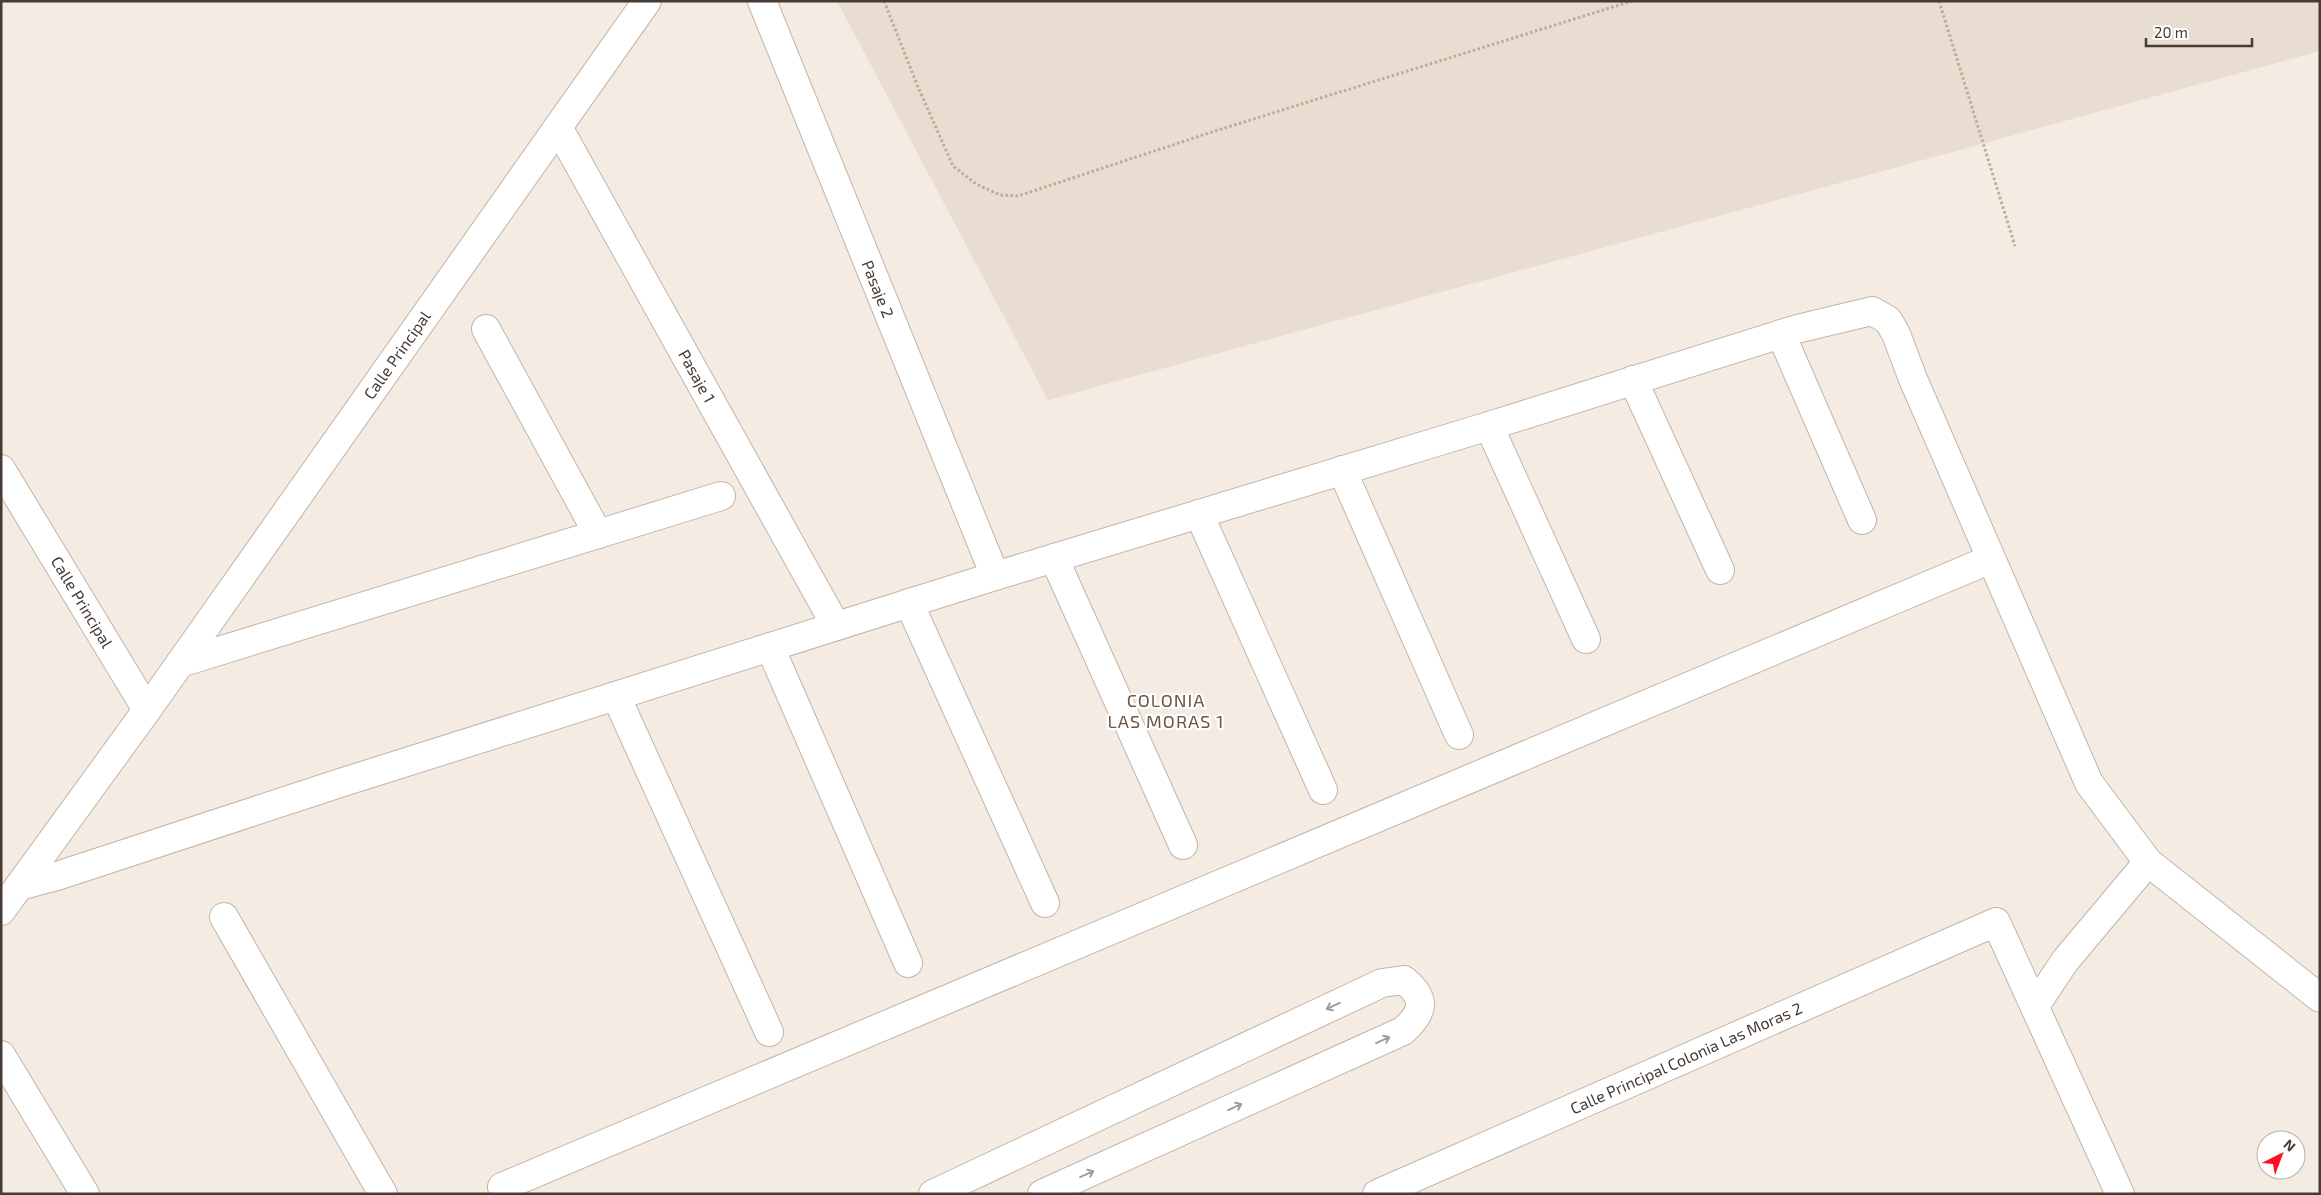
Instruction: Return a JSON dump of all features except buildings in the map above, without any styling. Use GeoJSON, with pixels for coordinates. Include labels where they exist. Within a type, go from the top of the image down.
{"type":"FeatureCollection","features":[{"type":"Feature","properties":{"kind":"street","name":"Calle Principal"},"geometry":{"type":"LineString","coordinates":[[1,911],[147,710],[647,1]]}},
{"type":"Feature","properties":{"kind":"street","name":"Pasaje 2"},"geometry":{"type":"LineString","coordinates":[[762,1],[994,576]]}},
{"type":"Feature","properties":{"kind":"street","name":"Pasaje 1"},"geometry":{"type":"LineString","coordinates":[[558,127],[836,626]]}},
{"type":"Feature","properties":{"kind":"street"},"geometry":{"type":"LineString","coordinates":[[19,886],[57,876],[337,784],[994,576],[1490,426],[1780,334],[1872,311],[1888,320],[1896,334],[1913,378],[2089,783],[2148,862],[2320,998]]}},
{"type":"Feature","properties":{"kind":"street"},"geometry":{"type":"LineString","coordinates":[[486,329],[598,534]]}},
{"type":"Feature","properties":{"kind":"street"},"geometry":{"type":"LineString","coordinates":[[1780,334],[1862,520]]}},
{"type":"Feature","properties":{"kind":"street"},"geometry":{"type":"LineString","coordinates":[[1633,380],[1720,570]]}},
{"type":"Feature","properties":{"kind":"street"},"geometry":{"type":"LineString","coordinates":[[1490,426],[1586,639]]}},
{"type":"Feature","properties":{"kind":"street","name":"Calle Principal"},"geometry":{"type":"LineString","coordinates":[[1,469],[147,710]]}},
{"type":"Feature","properties":{"kind":"street"},"geometry":{"type":"LineString","coordinates":[[1342,470],[1459,734]]}},
{"type":"Feature","properties":{"kind":"street"},"geometry":{"type":"LineString","coordinates":[[180,663],[721,496]]}},
{"type":"Feature","properties":{"kind":"street"},"geometry":{"type":"LineString","coordinates":[[1199,514],[1323,790]]}},
{"type":"Feature","properties":{"kind":"street"},"geometry":{"type":"LineString","coordinates":[[1054,558],[1183,845]]}},
{"type":"Feature","properties":{"kind":"street"},"geometry":{"type":"LineString","coordinates":[[502,1187],[1991,559]]}},
{"type":"Feature","properties":{"kind":"street"},"geometry":{"type":"LineString","coordinates":[[910,603],[1045,903]]}},
{"type":"Feature","properties":{"kind":"street"},"geometry":{"type":"LineString","coordinates":[[770,647],[908,963]]}},
{"type":"Feature","properties":{"kind":"street"},"geometry":{"type":"LineString","coordinates":[[616,696],[769,1032]]}},
{"type":"Feature","properties":{"kind":"street"},"geometry":{"type":"LineString","coordinates":[[2120,1194],[2034,1006],[2065,960],[2148,862]]}},
{"type":"Feature","properties":{"kind":"street"},"geometry":{"type":"LineString","coordinates":[[224,917],[382,1194]]}},
{"type":"Feature","properties":{"kind":"street","name":"Calle Principal Colonia Las Moras 2"},"geometry":{"type":"LineString","coordinates":[[1376,1194],[1996,922],[2034,1006]]}},
{"type":"Feature","properties":{"kind":"street"},"geometry":{"type":"LineString","coordinates":[[933,1194],[984,1183],[1382,983],[1404,980],[1415,990],[1421,1002],[1419,1013],[1402,1031],[1042,1194]]}},
{"type":"Feature","properties":{"kind":"street"},"geometry":{"type":"LineString","coordinates":[[1,1055],[86,1194]]}},
{"type":"Feature","properties":{"kind":"path"},"geometry":{"type":"LineString","coordinates":[[884,1],[918,87],[953,166],[976,184],[1000,195],[1018,196],[1215,131],[1632,1]]}},
{"type":"Feature","properties":{"kind":"path"},"geometry":{"type":"LineString","coordinates":[[1939,1],[2015,246]]}},
{"type":"Feature","properties":{"kind":"shaded area"},"geometry":{"type":"Polygon","coordinates":[[[837,1],[2320,1],[2320,51],[1048,400],[837,1]]]}},
{"type":"Feature","properties":{"kind":"district","name":"COLONIA LAS MORAS 1"},"geometry":{"type":"Point","coordinates":[1166,711]}}]}
